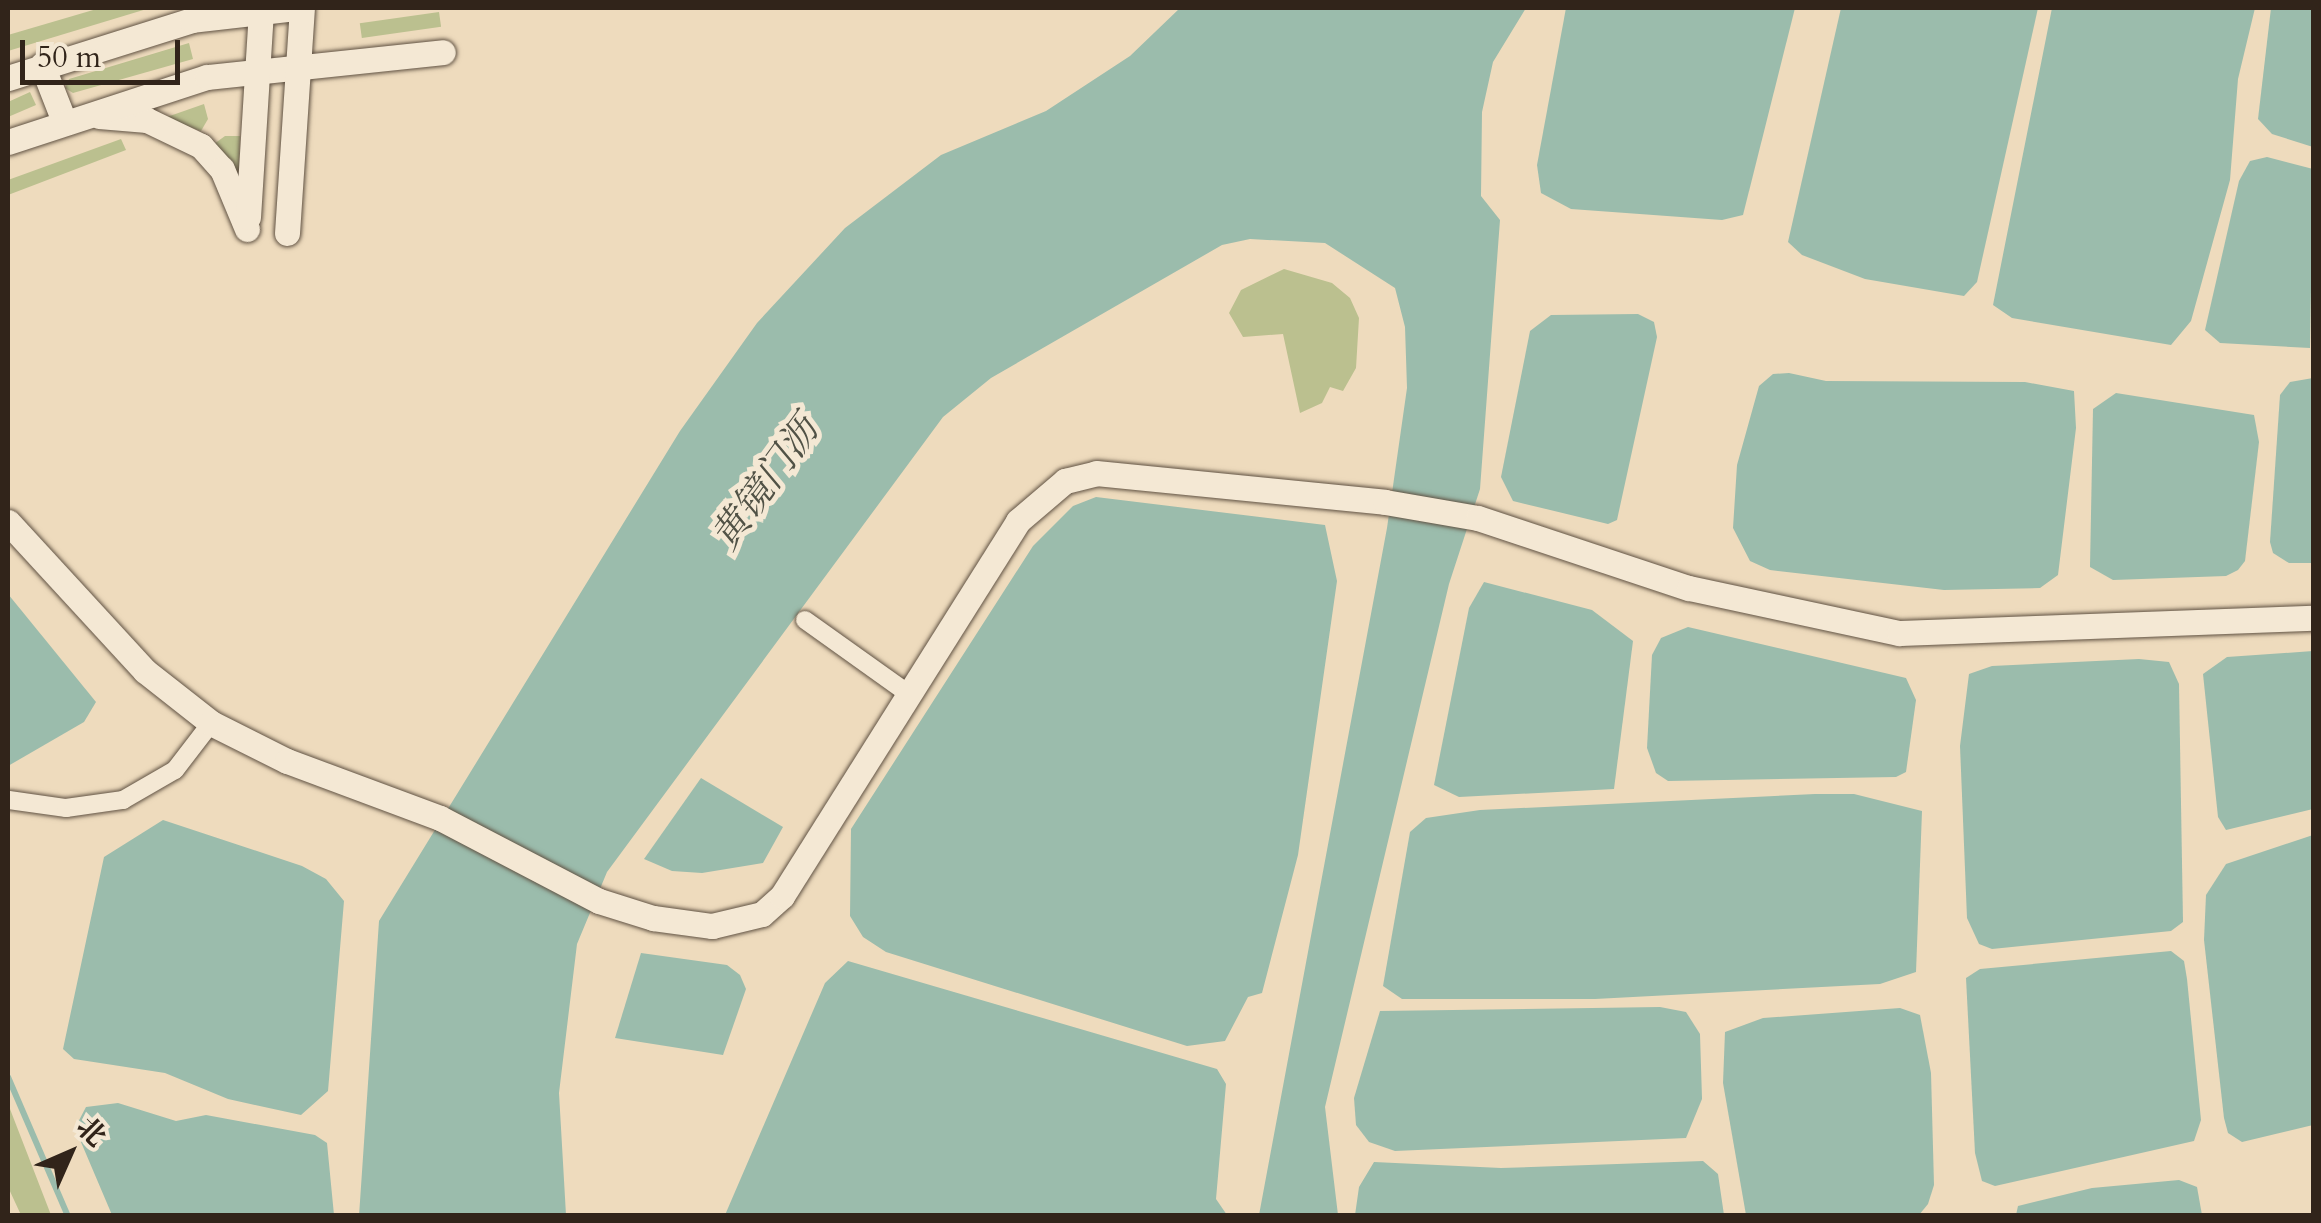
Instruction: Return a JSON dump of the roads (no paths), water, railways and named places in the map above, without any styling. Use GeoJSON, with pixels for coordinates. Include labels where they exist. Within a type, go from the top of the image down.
{"type":"FeatureCollection","features":[{"type":"Feature","properties":{"kind":"street"},"geometry":{"type":"LineString","coordinates":[[8,78],[192,20],[299,8],[287,234]]}},
{"type":"Feature","properties":{"kind":"street"},"geometry":{"type":"LineString","coordinates":[[64,121],[122,116],[174,129],[222,170],[247,229],[261,10]]}},
{"type":"Feature","properties":{"kind":"street"},"geometry":{"type":"LineString","coordinates":[[8,142],[206,77],[443,52]]}},
{"type":"Feature","properties":{"kind":"street"},"geometry":{"type":"LineString","coordinates":[[42,65],[64,121]]}},
{"type":"Feature","properties":{"kind":"street"},"geometry":{"type":"LineString","coordinates":[[8,522],[145,670],[212,723],[287,760],[440,818],[598,901],[652,918],[712,926],[762,914],[798,874],[1018,521],[1065,481],[1128,474],[1385,502],[1478,518],[1688,588],[1900,634],[2314,618]]}},
{"type":"Feature","properties":{"kind":"street"},"geometry":{"type":"LineString","coordinates":[[805,620],[910,695]]}},
{"type":"Feature","properties":{"kind":"street"},"geometry":{"type":"LineString","coordinates":[[9,800],[66,808],[124,800],[175,770],[212,723]]}},
{"type":"Feature","properties":{"kind":"water","name":"黄镜门沥"},"geometry":{"type":"Polygon","coordinates":[[[1180,8],[1526,8],[1493,62],[1482,112],[1481,196],[1500,220],[1480,489],[1449,584],[1325,1107],[1338,1215],[1259,1215],[1387,528],[1407,388],[1405,327],[1395,288],[1325,243],[1250,239],[1222,245],[991,378],[943,417],[607,872],[577,944],[559,1093],[566,1215],[359,1216],[379,921],[680,431],[757,323],[845,228],[941,155],[1046,111],[1130,56],[1180,8]]]}},
{"type":"Feature","properties":{"kind":"water"},"geometry":{"type":"Polygon","coordinates":[[[1566,8],[1795,8],[1743,215],[1722,220],[1571,209],[1541,193],[1537,165],[1566,8]]]}},
{"type":"Feature","properties":{"kind":"water"},"geometry":{"type":"Polygon","coordinates":[[[1841,8],[2038,8],[1977,282],[1964,296],[1865,279],[1802,255],[1788,242],[1841,8]]]}},
{"type":"Feature","properties":{"kind":"water"},"geometry":{"type":"Polygon","coordinates":[[[2052,8],[2255,8],[2238,79],[2230,180],[2191,321],[2171,345],[2012,318],[1993,305],[2052,8]]]}},
{"type":"Feature","properties":{"kind":"water"},"geometry":{"type":"Polygon","coordinates":[[[2271,8],[2313,8],[2313,147],[2272,134],[2258,119],[2271,8]]]}},
{"type":"Feature","properties":{"kind":"water"},"geometry":{"type":"Polygon","coordinates":[[[2267,157],[2313,169],[2310,348],[2220,343],[2205,330],[2239,181],[2250,161],[2267,157]]]}},
{"type":"Feature","properties":{"kind":"water"},"geometry":{"type":"Polygon","coordinates":[[[1638,314],[1654,322],[1657,337],[1617,520],[1608,524],[1513,501],[1501,477],[1530,331],[1551,315],[1638,314]]]}},
{"type":"Feature","properties":{"kind":"water"},"geometry":{"type":"Polygon","coordinates":[[[1789,373],[1826,381],[2025,382],[2074,391],[2076,428],[2058,575],[2040,588],[1944,590],[1770,570],[1750,561],[1733,528],[1737,465],[1759,386],[1773,374],[1789,373]]]}},
{"type":"Feature","properties":{"kind":"water"},"geometry":{"type":"Polygon","coordinates":[[[2313,378],[2313,563],[2289,563],[2273,553],[2270,542],[2280,395],[2290,382],[2313,378]]]}},
{"type":"Feature","properties":{"kind":"water"},"geometry":{"type":"Polygon","coordinates":[[[2116,393],[2254,415],[2259,442],[2245,561],[2238,570],[2226,576],[2113,580],[2090,567],[2093,409],[2116,393]]]}},
{"type":"Feature","properties":{"kind":"water"},"geometry":{"type":"Polygon","coordinates":[[[1096,497],[1325,525],[1337,581],[1298,855],[1262,993],[1248,997],[1225,1041],[1187,1046],[886,952],[863,937],[850,916],[851,829],[1033,546],[1073,506],[1096,497]]]}},
{"type":"Feature","properties":{"kind":"water"},"geometry":{"type":"Polygon","coordinates":[[[1484,582],[1592,610],[1633,641],[1614,789],[1459,797],[1434,785],[1469,608],[1484,582]]]}},
{"type":"Feature","properties":{"kind":"water"},"geometry":{"type":"Polygon","coordinates":[[[8,594],[96,702],[84,722],[8,766],[8,594]]]}},
{"type":"Feature","properties":{"kind":"water"},"geometry":{"type":"Polygon","coordinates":[[[1688,627],[1906,678],[1916,700],[1906,772],[1896,777],[1668,781],[1656,773],[1647,748],[1652,655],[1661,638],[1688,627]]]}},
{"type":"Feature","properties":{"kind":"water"},"geometry":{"type":"Polygon","coordinates":[[[2313,651],[2313,809],[2226,830],[2218,817],[2203,674],[2227,657],[2313,651]]]}},
{"type":"Feature","properties":{"kind":"water"},"geometry":{"type":"Polygon","coordinates":[[[2139,659],[2169,662],[2179,684],[2183,922],[2171,931],[1992,949],[1979,944],[1967,918],[1960,746],[1969,674],[1992,666],[2139,659]]]}},
{"type":"Feature","properties":{"kind":"water"},"geometry":{"type":"Polygon","coordinates":[[[701,778],[783,827],[763,863],[702,873],[672,871],[644,859],[701,778]]]}},
{"type":"Feature","properties":{"kind":"water"},"geometry":{"type":"Polygon","coordinates":[[[1854,794],[1922,811],[1916,972],[1880,984],[1595,999],[1402,999],[1383,986],[1410,832],[1426,818],[1480,810],[1854,794]]]}},
{"type":"Feature","properties":{"kind":"water"},"geometry":{"type":"Polygon","coordinates":[[[163,820],[302,866],[326,879],[344,901],[328,1091],[301,1115],[228,1099],[165,1073],[74,1059],[63,1049],[104,857],[163,820]]]}},
{"type":"Feature","properties":{"kind":"water"},"geometry":{"type":"Polygon","coordinates":[[[2313,835],[2313,1125],[2242,1142],[2228,1133],[2224,1118],[2204,940],[2206,895],[2226,864],[2313,835]]]}},
{"type":"Feature","properties":{"kind":"water"},"geometry":{"type":"Polygon","coordinates":[[[2171,951],[2184,961],[2187,979],[2201,1120],[2194,1141],[1995,1186],[1982,1181],[1975,1153],[1966,978],[1980,969],[2171,951]]]}},
{"type":"Feature","properties":{"kind":"water"},"geometry":{"type":"Polygon","coordinates":[[[641,953],[727,965],[740,975],[746,989],[723,1055],[615,1038],[641,953]]]}},
{"type":"Feature","properties":{"kind":"water"},"geometry":{"type":"Polygon","coordinates":[[[848,961],[1217,1069],[1226,1084],[1216,1199],[1227,1215],[725,1215],[825,983],[848,961]]]}},
{"type":"Feature","properties":{"kind":"water"},"geometry":{"type":"Polygon","coordinates":[[[1660,1007],[1686,1012],[1700,1034],[1702,1099],[1686,1138],[1395,1151],[1369,1142],[1356,1125],[1354,1098],[1380,1011],[1660,1007]]]}},
{"type":"Feature","properties":{"kind":"water"},"geometry":{"type":"Polygon","coordinates":[[[1900,1008],[1920,1015],[1931,1073],[1934,1185],[1928,1204],[1919,1215],[1746,1215],[1723,1083],[1725,1032],[1763,1018],[1900,1008]]]}},
{"type":"Feature","properties":{"kind":"water"},"geometry":{"type":"Polygon","coordinates":[[[118,1103],[176,1121],[206,1115],[315,1135],[327,1143],[334,1215],[112,1215],[75,1128],[86,1107],[118,1103]]]}},
{"type":"Feature","properties":{"kind":"water"},"geometry":{"type":"Polygon","coordinates":[[[1703,1161],[1718,1174],[1724,1215],[1355,1215],[1359,1187],[1374,1162],[1501,1168],[1703,1161]]]}},
{"type":"Feature","properties":{"kind":"water"},"geometry":{"type":"Polygon","coordinates":[[[2179,1180],[2197,1187],[2202,1215],[2016,1215],[2018,1206],[2092,1188],[2179,1180]]]}},
{"type":"Feature","properties":{"kind":"waterway"},"geometry":{"type":"LineString","coordinates":[[8,1077],[68,1216]]}}]}
